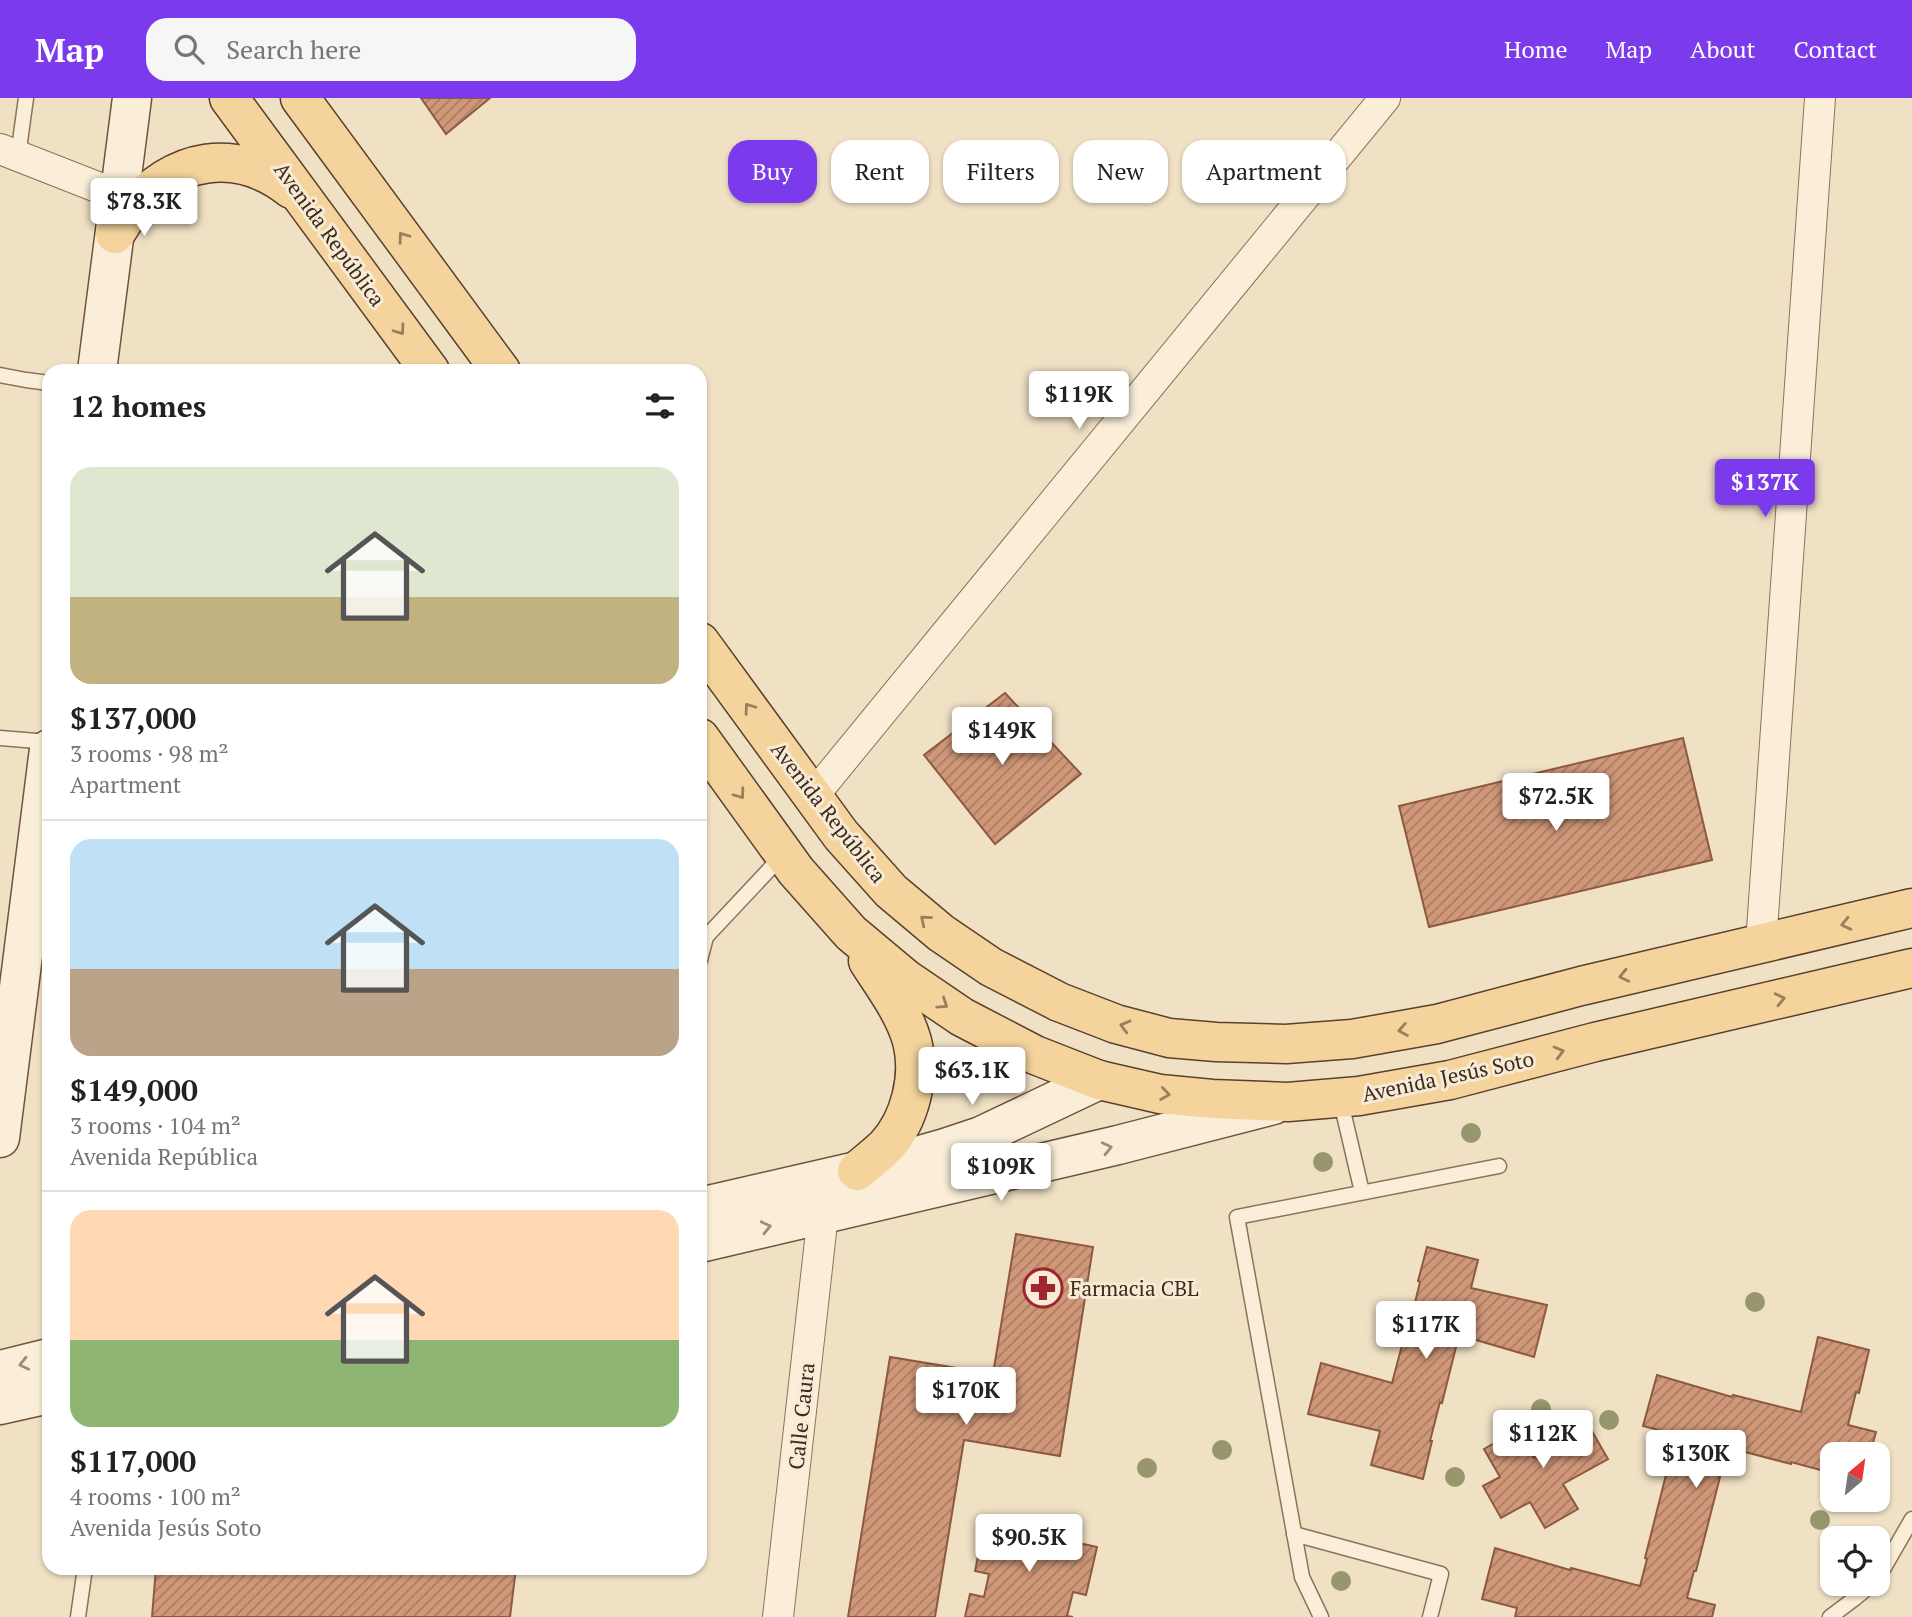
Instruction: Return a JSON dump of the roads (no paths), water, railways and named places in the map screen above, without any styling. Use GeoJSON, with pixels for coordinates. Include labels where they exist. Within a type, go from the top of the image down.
{"type":"FeatureCollection","features":[{"type":"Feature","properties":{"kind":"main road","name":"Avenida República"},"geometry":{"type":"LineString","coordinates":[[229,98],[425,364]]}},
{"type":"Feature","properties":{"kind":"main road"},"geometry":{"type":"LineString","coordinates":[[300,98],[496,364]]}},
{"type":"Feature","properties":{"kind":"main road"},"geometry":{"type":"LineString","coordinates":[[115,234],[130,211],[148,192],[170,176],[190,167],[213,163],[236,163],[255,167],[275,176],[302,197]]}},
{"type":"Feature","properties":{"kind":"main road","name":"Avenida República"},"geometry":{"type":"LineString","coordinates":[[707,652],[841,835],[891,891],[941,933],[991,967],[1059,1002],[1116,1024],[1169,1038],[1216,1042]]}},
{"type":"Feature","properties":{"kind":"main road"},"geometry":{"type":"LineString","coordinates":[[707,748],[796,870],[851,933],[900,1012],[912,1040],[916,1062],[909,1107],[898,1130],[885,1147],[857,1171]]}},
{"type":"Feature","properties":{"kind":"main road"},"geometry":{"type":"LineString","coordinates":[[1099,1080],[1159,1054],[1216,1042],[1286,1044],[1352,1039],[1437,1024],[1593,983],[1912,908]]}},
{"type":"Feature","properties":{"kind":"main road","name":"Avenida Jesús Soto"},"geometry":{"type":"LineString","coordinates":[[851,933],[906,979],[962,1017],[1035,1055],[1099,1080],[1160,1094],[1288,1102],[1359,1096],[1450,1080],[1595,1042],[1912,968]]}},
{"type":"Feature","properties":{"kind":"street"},"geometry":{"type":"LineString","coordinates":[[98,364],[132,98]]}},
{"type":"Feature","properties":{"kind":"street"},"geometry":{"type":"LineString","coordinates":[[813,796],[1385,98]]}},
{"type":"Feature","properties":{"kind":"street"},"geometry":{"type":"LineString","coordinates":[[1761,944],[1820,98]]}},
{"type":"Feature","properties":{"kind":"street"},"geometry":{"type":"LineString","coordinates":[[9,153],[120,196]]}},
{"type":"Feature","properties":{"kind":"street"},"geometry":{"type":"LineString","coordinates":[[0,1138],[4,1074],[42,800]]}},
{"type":"Feature","properties":{"kind":"street"},"geometry":{"type":"LineString","coordinates":[[707,1205],[895,1162],[981,1136],[1099,1080]]}},
{"type":"Feature","properties":{"kind":"street"},"geometry":{"type":"LineString","coordinates":[[707,1241],[1118,1145],[1288,1102]]}},
{"type":"Feature","properties":{"kind":"street","name":"Calle Caura"},"geometry":{"type":"LineString","coordinates":[[778,1617],[823,1214]]}},
{"type":"Feature","properties":{"kind":"street"},"geometry":{"type":"LineString","coordinates":[[0,1370],[42,1360]]}},
{"type":"Feature","properties":{"kind":"street"},"geometry":{"type":"LineString","coordinates":[[0,1405],[42,1396]]}},
{"type":"Feature","properties":{"kind":"lane"},"geometry":{"type":"LineString","coordinates":[[9,153],[26,98]]}},
{"type":"Feature","properties":{"kind":"lane"},"geometry":{"type":"LineString","coordinates":[[0,374],[42,382]]}},
{"type":"Feature","properties":{"kind":"lane"},"geometry":{"type":"LineString","coordinates":[[0,738],[42,741]]}},
{"type":"Feature","properties":{"kind":"lane"},"geometry":{"type":"LineString","coordinates":[[707,936],[784,854]]}},
{"type":"Feature","properties":{"kind":"lane"},"geometry":{"type":"LineString","coordinates":[[1339,1097],[1362,1192]]}},
{"type":"Feature","properties":{"kind":"lane"},"geometry":{"type":"LineString","coordinates":[[1321,1617],[1302,1577],[1237,1217],[1499,1166]]}},
{"type":"Feature","properties":{"kind":"lane"},"geometry":{"type":"LineString","coordinates":[[1890,1557],[1912,1519]]}},
{"type":"Feature","properties":{"kind":"lane"},"geometry":{"type":"LineString","coordinates":[[1294,1534],[1441,1574],[1430,1617]]}},
{"type":"Feature","properties":{"kind":"lane"},"geometry":{"type":"LineString","coordinates":[[78,1617],[84,1575]]}},
{"type":"Feature","properties":{"kind":"lane"},"geometry":{"type":"LineString","coordinates":[[1830,1617],[1858,1596]]}},
{"type":"Feature","properties":{"kind":"place","name":"Farmacia CBL"},"geometry":{"type":"Point","coordinates":[1043,1288]}}]}
